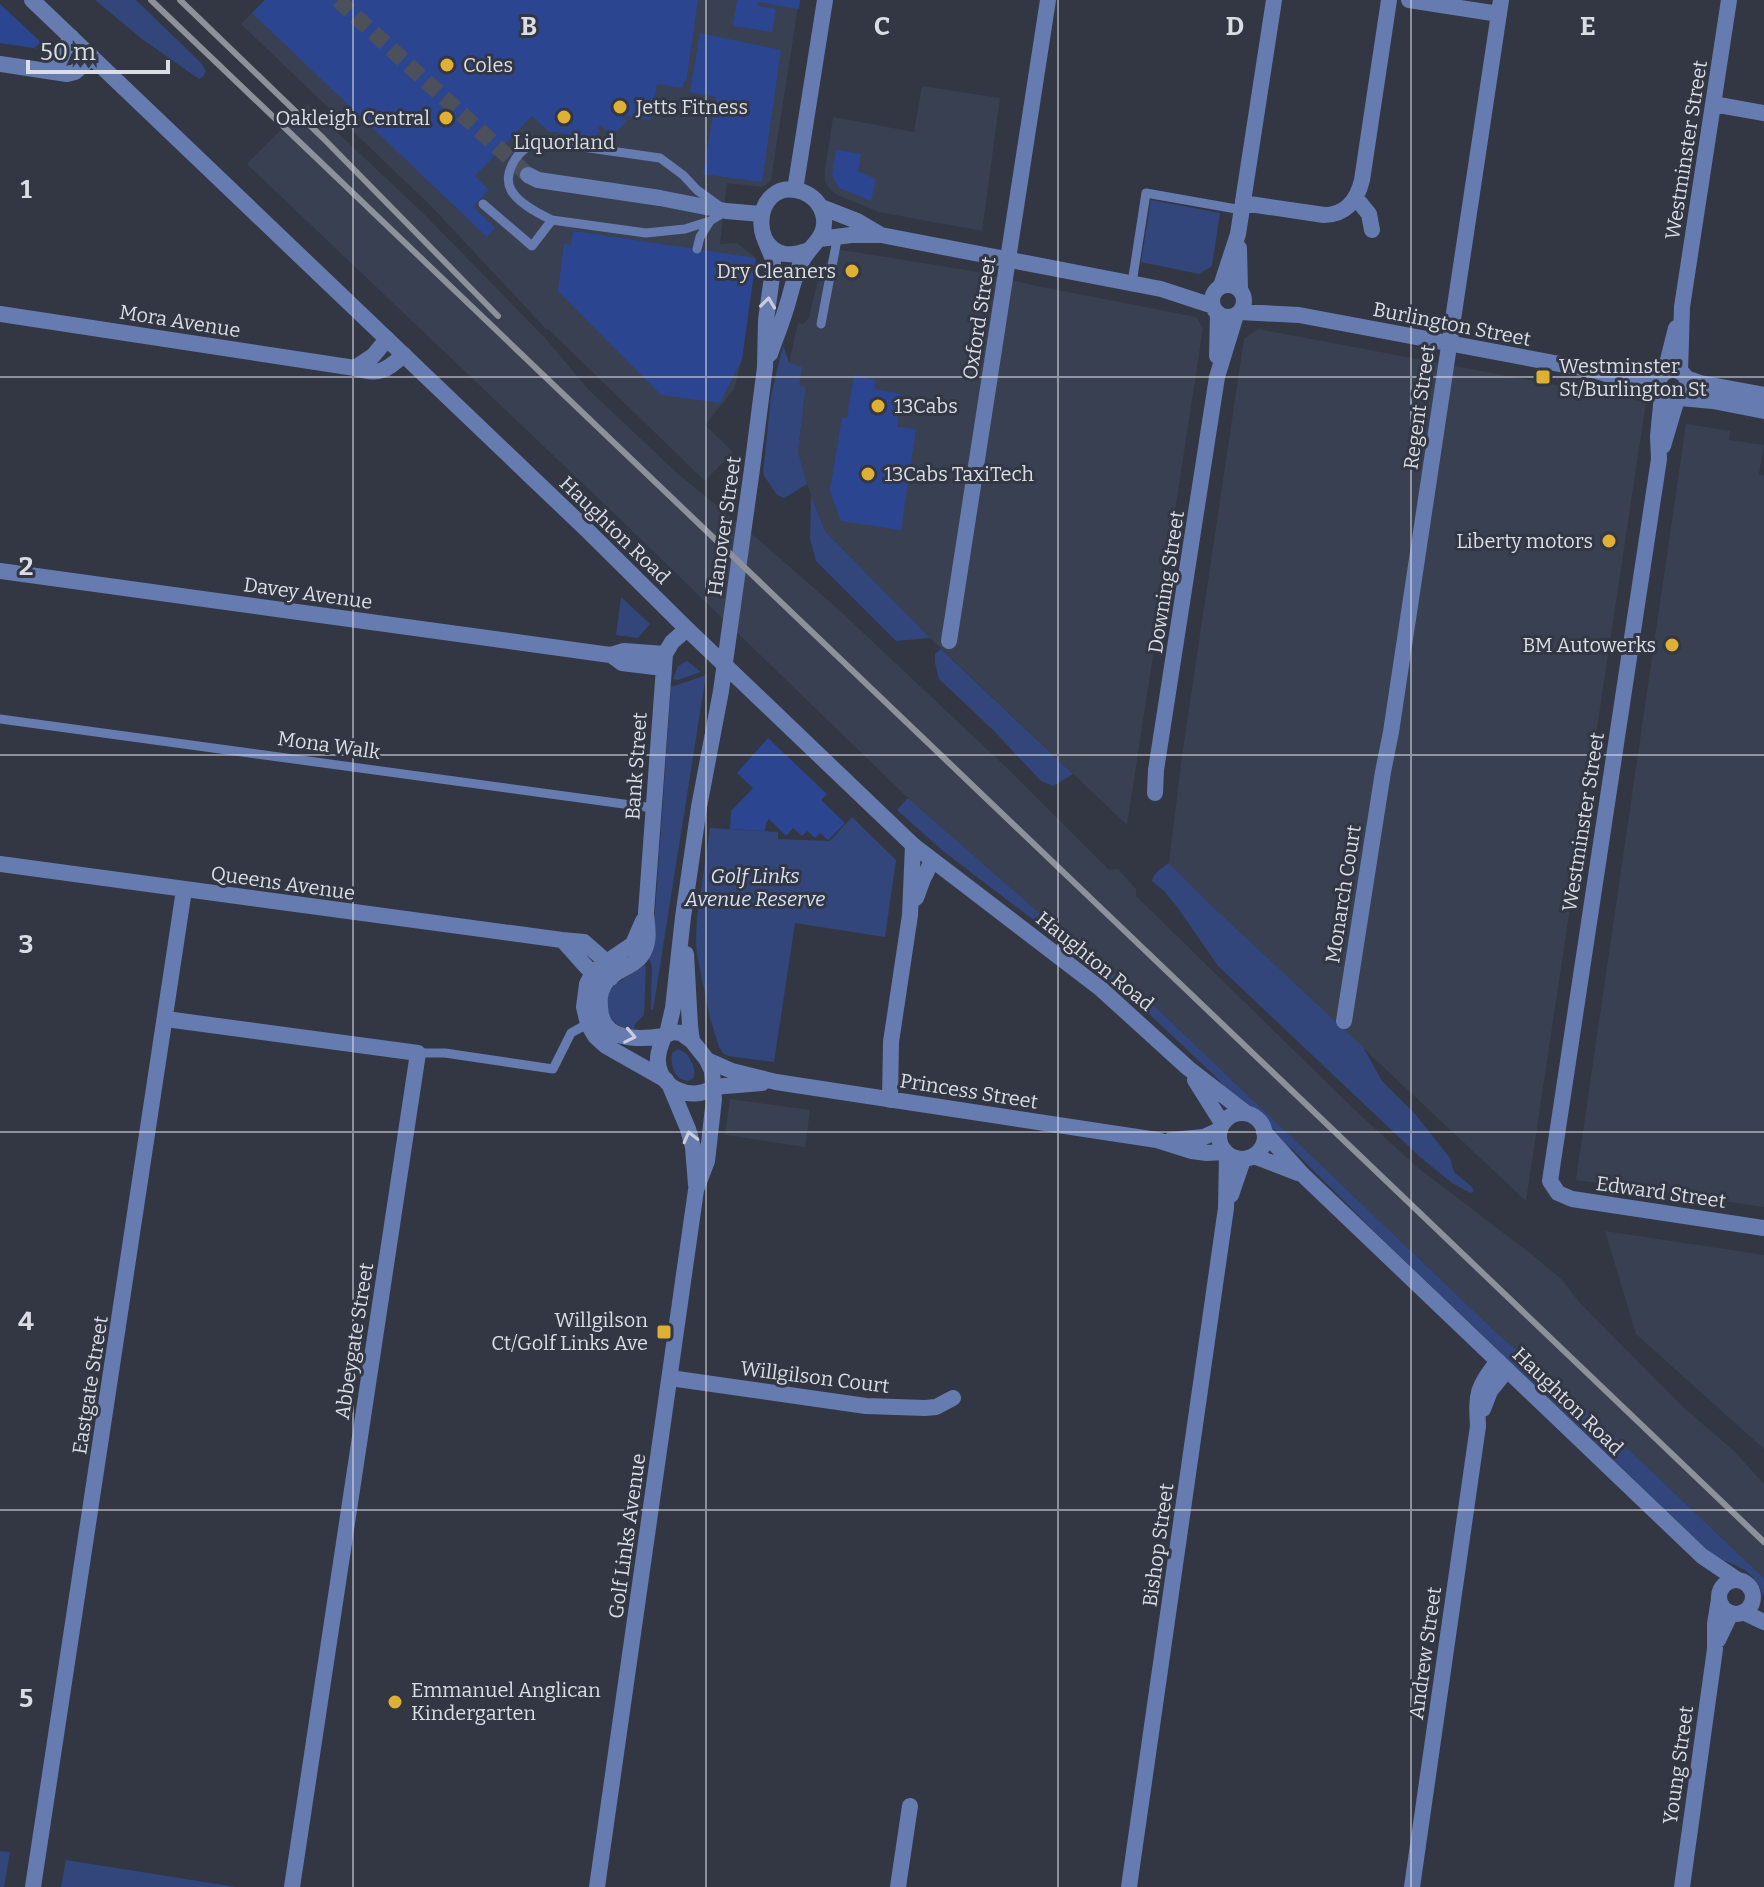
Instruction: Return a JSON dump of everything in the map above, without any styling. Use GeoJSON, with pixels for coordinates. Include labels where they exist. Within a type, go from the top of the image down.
{"type":"FeatureCollection","features":[{"type":"Feature","properties":{"kind":"street","name":"Haughton Road"},"geometry":{"type":"LineString","coordinates":[[32,0],[913,845],[1101,989],[1188,1068],[1246,1113]]}},
{"type":"Feature","properties":{"kind":"street"},"geometry":{"type":"LineString","coordinates":[[795,190],[825,0]]}},
{"type":"Feature","properties":{"kind":"street","name":"Oxford Street"},"geometry":{"type":"LineString","coordinates":[[949,641],[1048,0]]}},
{"type":"Feature","properties":{"kind":"street","name":"Downing Street"},"geometry":{"type":"LineString","coordinates":[[1155,793],[1156,770],[1217,377],[1217,298],[1238,234],[1274,0]]}},
{"type":"Feature","properties":{"kind":"street"},"geometry":{"type":"LineString","coordinates":[[1242,207],[1333,215],[1356,198],[1362,180],[1389,0]]}},
{"type":"Feature","properties":{"kind":"street"},"geometry":{"type":"LineString","coordinates":[[1409,0],[1500,7]]}},
{"type":"Feature","properties":{"kind":"street","name":"Westminster Street"},"geometry":{"type":"LineString","coordinates":[[1554,1189],[1550,1174],[1659,459],[1658,436],[1671,385],[1729,0]]}},
{"type":"Feature","properties":{"kind":"street","name":"Regent Street"},"geometry":{"type":"LineString","coordinates":[[1383,772],[1500,7]]}},
{"type":"Feature","properties":{"kind":"street"},"geometry":{"type":"LineString","coordinates":[[48,70],[59,62],[71,37]]}},
{"type":"Feature","properties":{"kind":"street"},"geometry":{"type":"LineString","coordinates":[[0,64],[60,73],[75,72],[92,57]]}},
{"type":"Feature","properties":{"kind":"street"},"geometry":{"type":"LineString","coordinates":[[1713,104],[1764,113]]}},
{"type":"Feature","properties":{"kind":"street"},"geometry":{"type":"LineString","coordinates":[[528,175],[538,180],[761,214]]}},
{"type":"Feature","properties":{"kind":"street"},"geometry":{"type":"LineString","coordinates":[[822,242],[824,217],[815,199],[795,190],[770,199],[761,214],[761,232],[772,247],[790,255],[800,254],[822,242],[881,235],[1217,298]]}},
{"type":"Feature","properties":{"kind":"street"},"geometry":{"type":"LineString","coordinates":[[1356,198],[1369,214],[1372,230]]}},
{"type":"Feature","properties":{"kind":"street"},"geometry":{"type":"LineString","coordinates":[[821,207],[857,221],[881,235]]}},
{"type":"Feature","properties":{"kind":"street","name":"Downing Street"},"geometry":{"type":"LineString","coordinates":[[1238,234],[1241,291]]}},
{"type":"Feature","properties":{"kind":"street","name":"Hanover Street"},"geometry":{"type":"LineString","coordinates":[[683,917],[699,807],[721,691],[765,367],[766,320],[773,259],[765,240]]}},
{"type":"Feature","properties":{"kind":"street","name":"Hanover Street"},"geometry":{"type":"LineString","coordinates":[[765,367],[800,264],[822,242]]}},
{"type":"Feature","properties":{"kind":"street"},"geometry":{"type":"LineString","coordinates":[[1231,285],[1241,291],[1244,304],[1238,314],[1226,317],[1217,298],[1231,285]]}},
{"type":"Feature","properties":{"kind":"street","name":"Burlington Street"},"geometry":{"type":"LineString","coordinates":[[1241,291],[1299,315]]}},
{"type":"Feature","properties":{"kind":"street","name":"Mora Avenue"},"geometry":{"type":"LineString","coordinates":[[0,314],[355,368],[371,373],[389,368],[404,355]]}},
{"type":"Feature","properties":{"kind":"street","name":"Downing Street"},"geometry":{"type":"LineString","coordinates":[[1217,377],[1238,314]]}},
{"type":"Feature","properties":{"kind":"street","name":"Burlington Street"},"geometry":{"type":"LineString","coordinates":[[1238,314],[1299,315],[1671,385],[1713,401],[1764,411]]}},
{"type":"Feature","properties":{"kind":"street"},"geometry":{"type":"LineString","coordinates":[[355,368],[373,356],[387,339]]}},
{"type":"Feature","properties":{"kind":"street","name":"Burlington Street"},"geometry":{"type":"LineString","coordinates":[[1671,385],[1700,383],[1764,395]]}},
{"type":"Feature","properties":{"kind":"street","name":"Davey Avenue"},"geometry":{"type":"LineString","coordinates":[[0,571],[611,655],[622,663],[664,661]]}},
{"type":"Feature","properties":{"kind":"street"},"geometry":{"type":"LineString","coordinates":[[664,661],[672,642],[687,629]]}},
{"type":"Feature","properties":{"kind":"street","name":"Bank Street"},"geometry":{"type":"LineString","coordinates":[[603,974],[633,944],[646,913],[664,661]]}},
{"type":"Feature","properties":{"kind":"street","name":"Monarch Court"},"geometry":{"type":"LineString","coordinates":[[1344,1021],[1383,772]]}},
{"type":"Feature","properties":{"kind":"street"},"geometry":{"type":"LineString","coordinates":[[882,1098],[910,915],[913,845]]}},
{"type":"Feature","properties":{"kind":"street"},"geometry":{"type":"LineString","coordinates":[[910,915],[932,861]]}},
{"type":"Feature","properties":{"kind":"street","name":"Queens Avenue"},"geometry":{"type":"LineString","coordinates":[[0,864],[584,942],[601,957],[603,974]]}},
{"type":"Feature","properties":{"kind":"street","name":"Eastgate Street"},"geometry":{"type":"LineString","coordinates":[[33,1887],[184,890]]}},
{"type":"Feature","properties":{"kind":"street"},"geometry":{"type":"LineString","coordinates":[[668,1083],[658,1061],[659,1048],[673,1008],[683,917]]}},
{"type":"Feature","properties":{"kind":"street"},"geometry":{"type":"LineString","coordinates":[[683,917],[692,1041]]}},
{"type":"Feature","properties":{"kind":"street"},"geometry":{"type":"LineString","coordinates":[[595,1020],[595,1036],[606,1046],[679,1091],[702,1093],[713,1088],[712,1071],[707,1060],[681,1033],[634,1039],[613,1032],[595,1020],[584,1007],[584,994],[603,974]]}},
{"type":"Feature","properties":{"kind":"street"},"geometry":{"type":"LineString","coordinates":[[166,1019],[418,1053]]}},
{"type":"Feature","properties":{"kind":"street","name":"Abbeygate Street"},"geometry":{"type":"LineString","coordinates":[[292,1887],[418,1053]]}},
{"type":"Feature","properties":{"kind":"street","name":"Princess Street"},"geometry":{"type":"LineString","coordinates":[[707,1060],[732,1071],[776,1082],[1157,1140],[1192,1151],[1237,1156]]}},
{"type":"Feature","properties":{"kind":"street","name":"Haughton Road"},"geometry":{"type":"LineString","coordinates":[[1188,1068],[1220,1126]]}},
{"type":"Feature","properties":{"kind":"street","name":"Princess Street"},"geometry":{"type":"LineString","coordinates":[[713,1088],[776,1082]]}},
{"type":"Feature","properties":{"kind":"street","name":"Golf Links Avenue"},"geometry":{"type":"LineString","coordinates":[[597,1887],[696,1190],[693,1147],[668,1083]]}},
{"type":"Feature","properties":{"kind":"street","name":"Golf Links Avenue"},"geometry":{"type":"LineString","coordinates":[[696,1190],[707,1161],[713,1088]]}},
{"type":"Feature","properties":{"kind":"street"},"geometry":{"type":"LineString","coordinates":[[1246,1113],[1258,1120],[1264,1132],[1263,1145],[1237,1156],[1218,1138],[1220,1126],[1233,1115],[1246,1113]]}},
{"type":"Feature","properties":{"kind":"street","name":"Princess Street"},"geometry":{"type":"LineString","coordinates":[[1157,1140],[1195,1139],[1220,1126]]}},
{"type":"Feature","properties":{"kind":"street","name":"Haughton Road"},"geometry":{"type":"LineString","coordinates":[[1264,1132],[1303,1175],[1702,1556],[1736,1579]]}},
{"type":"Feature","properties":{"kind":"street","name":"Haughton Road"},"geometry":{"type":"LineString","coordinates":[[1237,1156],[1303,1175]]}},
{"type":"Feature","properties":{"kind":"street","name":"Bishop Street"},"geometry":{"type":"LineString","coordinates":[[1129,1887],[1226,1208],[1237,1156]]}},
{"type":"Feature","properties":{"kind":"street","name":"Edward Street"},"geometry":{"type":"LineString","coordinates":[[1554,1189],[1563,1196],[1583,1201],[1764,1228]]}},
{"type":"Feature","properties":{"kind":"street","name":"Andrew Street"},"geometry":{"type":"LineString","coordinates":[[1412,1887],[1478,1426],[1479,1386],[1502,1366]]}},
{"type":"Feature","properties":{"kind":"street","name":"Willgilson Court"},"geometry":{"type":"LineString","coordinates":[[670,1378],[866,1406],[936,1407],[953,1398]]}},
{"type":"Feature","properties":{"kind":"street","name":"Haughton Road"},"geometry":{"type":"LineString","coordinates":[[1702,1556],[1720,1594]]}},
{"type":"Feature","properties":{"kind":"street"},"geometry":{"type":"LineString","coordinates":[[1764,1609],[1746,1582],[1736,1579],[1727,1582],[1720,1594],[1723,1608],[1764,1622]]}},
{"type":"Feature","properties":{"kind":"street","name":"Young Street"},"geometry":{"type":"LineString","coordinates":[[1682,1887],[1720,1594]]}},
{"type":"Feature","properties":{"kind":"street"},"geometry":{"type":"LineString","coordinates":[[1737,1613],[1751,1605],[1753,1595]]}},
{"type":"Feature","properties":{"kind":"street","name":"Young Street"},"geometry":{"type":"LineString","coordinates":[[1715,1649],[1737,1613]]}},
{"type":"Feature","properties":{"kind":"street"},"geometry":{"type":"LineString","coordinates":[[898,1887],[910,1806]]}},
{"type":"Feature","properties":{"kind":"lane"},"geometry":{"type":"LineString","coordinates":[[547,142],[660,158],[726,211],[710,221],[646,237],[552,220],[516,197],[508,181],[509,170],[516,158],[532,144],[547,142]]}},
{"type":"Feature","properties":{"kind":"lane"},"geometry":{"type":"LineString","coordinates":[[1132,283],[1146,193],[1242,207]]}},
{"type":"Feature","properties":{"kind":"lane"},"geometry":{"type":"LineString","coordinates":[[483,204],[532,246],[552,220]]}},
{"type":"Feature","properties":{"kind":"lane"},"geometry":{"type":"LineString","coordinates":[[697,249],[710,221]]}},
{"type":"Feature","properties":{"kind":"lane"},"geometry":{"type":"LineString","coordinates":[[821,324],[836,245],[822,242]]}},
{"type":"Feature","properties":{"kind":"lane","name":"Mona Walk"},"geometry":{"type":"LineString","coordinates":[[0,719],[653,808]]}},
{"type":"Feature","properties":{"kind":"lane"},"geometry":{"type":"LineString","coordinates":[[418,1053],[445,1053],[553,1069],[571,1033],[595,1020]]}},
{"type":"Feature","properties":{"kind":"shaded area"},"geometry":{"type":"Polygon","coordinates":[[[265,0],[799,0],[771,180],[763,187],[727,183],[720,244],[737,243],[756,258],[742,359],[734,389],[705,425],[733,452],[705,481],[547,330],[432,207],[241,24],[265,0]]]}},
{"type":"Feature","properties":{"kind":"shaded area"},"geometry":{"type":"Polygon","coordinates":[[[922,86],[1000,98],[982,231],[879,212],[837,195],[825,181],[833,117],[914,132],[922,86]]]}},
{"type":"Feature","properties":{"kind":"shaded area"},"geometry":{"type":"Polygon","coordinates":[[[307,104],[423,213],[546,339],[588,389],[678,474],[839,610],[1009,770],[1109,870],[1118,869],[1136,889],[1136,896],[1357,1112],[1418,1168],[1561,1279],[1581,1304],[1684,1408],[1734,1451],[1764,1484],[1764,1578],[1571,1395],[1500,1336],[1145,997],[1075,944],[909,799],[247,164],[307,104]]]}},
{"type":"Feature","properties":{"kind":"shaded area"},"geometry":{"type":"Polygon","coordinates":[[[835,249],[973,271],[1196,317],[1203,328],[1127,825],[930,638],[825,531],[798,451],[806,388],[799,385],[789,363],[798,323],[803,324],[809,318],[820,272],[835,249]]]}},
{"type":"Feature","properties":{"kind":"shaded area"},"geometry":{"type":"Polygon","coordinates":[[[1258,329],[1646,402],[1526,1201],[1169,863],[1244,339],[1258,329]]]}},
{"type":"Feature","properties":{"kind":"shaded area"},"geometry":{"type":"Polygon","coordinates":[[[1686,424],[1730,431],[1729,440],[1764,445],[1759,474],[1764,476],[1764,1207],[1576,1180],[1686,424]]]}},
{"type":"Feature","properties":{"kind":"shaded area"},"geometry":{"type":"Polygon","coordinates":[[[730,1099],[810,1110],[805,1147],[725,1135],[730,1099]]]}},
{"type":"Feature","properties":{"kind":"shaded area"},"geometry":{"type":"Polygon","coordinates":[[[1605,1231],[1764,1255],[1764,1449],[1636,1334],[1605,1231]]]}},
{"type":"Feature","properties":{"kind":"green space"},"geometry":{"type":"Polygon","coordinates":[[[95,0],[136,0],[201,63],[206,71],[203,77],[199,79],[142,39],[95,0]]]}},
{"type":"Feature","properties":{"kind":"green space"},"geometry":{"type":"Polygon","coordinates":[[[1151,200],[1220,213],[1212,266],[1199,274],[1141,262],[1151,200]]]}},
{"type":"Feature","properties":{"kind":"green space"},"geometry":{"type":"Polygon","coordinates":[[[783,345],[789,363],[802,367],[799,385],[806,387],[798,451],[807,484],[784,498],[777,495],[763,474],[771,396],[783,345]]]}},
{"type":"Feature","properties":{"kind":"green space"},"geometry":{"type":"Polygon","coordinates":[[[811,495],[825,531],[930,638],[896,641],[816,561],[810,539],[811,495]]]}},
{"type":"Feature","properties":{"kind":"green space"},"geometry":{"type":"Polygon","coordinates":[[[621,597],[650,624],[638,638],[616,635],[621,597]]]}},
{"type":"Feature","properties":{"kind":"green space"},"geometry":{"type":"Polygon","coordinates":[[[941,649],[1073,774],[1053,786],[1041,781],[939,679],[935,654],[941,649]]]}},
{"type":"Feature","properties":{"kind":"green space"},"geometry":{"type":"Polygon","coordinates":[[[687,661],[701,672],[673,679],[678,666],[687,661]]]}},
{"type":"Feature","properties":{"kind":"green space"},"geometry":{"type":"Polygon","coordinates":[[[706,675],[653,1010],[652,967],[648,956],[654,926],[671,687],[706,675]]]}},
{"type":"Feature","properties":{"kind":"green space"},"geometry":{"type":"Polygon","coordinates":[[[907,799],[1075,944],[1145,997],[1500,1336],[1571,1395],[1764,1578],[1764,1597],[1750,1575],[1715,1557],[1293,1150],[1274,1136],[1265,1118],[1239,1103],[1215,1076],[1131,997],[943,851],[897,810],[907,799]]]}},
{"type":"Feature","properties":{"kind":"green space","name":"Golf Links Avenue Reserve"},"geometry":{"type":"Polygon","coordinates":[[[852,817],[896,860],[885,937],[795,923],[774,1062],[724,1054],[710,1018],[696,939],[710,828],[778,832],[778,839],[830,841],[852,817]]]}},
{"type":"Feature","properties":{"kind":"green space"},"geometry":{"type":"Polygon","coordinates":[[[1169,863],[1363,1047],[1382,1081],[1415,1114],[1450,1158],[1454,1172],[1474,1191],[1470,1193],[1452,1183],[1420,1157],[1218,966],[1178,908],[1152,881],[1156,873],[1169,863]]]}},
{"type":"Feature","properties":{"kind":"green space"},"geometry":{"type":"Polygon","coordinates":[[[646,965],[644,1015],[633,1031],[625,1029],[609,1015],[606,1008],[608,994],[613,987],[646,965]]]}},
{"type":"Feature","properties":{"kind":"green space"},"geometry":{"type":"Polygon","coordinates":[[[678,1049],[693,1064],[694,1077],[689,1081],[680,1078],[673,1067],[672,1053],[678,1049]]]}},
{"type":"Feature","properties":{"kind":"green space"},"geometry":{"type":"Polygon","coordinates":[[[0,1851],[10,1852],[4,1887],[0,1887],[0,1851]]]}},
{"type":"Feature","properties":{"kind":"green space"},"geometry":{"type":"Polygon","coordinates":[[[66,1860],[236,1887],[61,1887],[66,1860]]]}},
{"type":"Feature","properties":{"kind":"building","name":"Oakleigh Central"},"geometry":{"type":"Polygon","coordinates":[[[265,0],[698,0],[686,82],[683,88],[657,84],[651,120],[621,115],[627,121],[612,136],[601,125],[597,129],[600,131],[592,139],[548,131],[532,116],[475,176],[489,190],[473,207],[495,228],[487,237],[252,13],[265,0]]]}},
{"type":"Feature","properties":{"kind":"building"},"geometry":{"type":"Polygon","coordinates":[[[737,0],[800,0],[799,9],[758,2],[757,6],[776,9],[772,32],[733,26],[737,0]]]}},
{"type":"Feature","properties":{"kind":"building"},"geometry":{"type":"Polygon","coordinates":[[[0,4],[44,45],[40,49],[0,43],[0,4]]]}},
{"type":"Feature","properties":{"kind":"building"},"geometry":{"type":"Polygon","coordinates":[[[700,33],[781,50],[762,182],[703,174],[716,97],[690,92],[700,33]]]}},
{"type":"Feature","properties":{"kind":"building"},"geometry":{"type":"Polygon","coordinates":[[[836,150],[861,154],[858,171],[876,179],[871,201],[839,188],[832,175],[836,150]]]}},
{"type":"Feature","properties":{"kind":"building"},"geometry":{"type":"Polygon","coordinates":[[[573,231],[756,258],[742,359],[720,403],[661,395],[558,291],[564,244],[571,245],[573,231]]]}},
{"type":"Feature","properties":{"kind":"building"},"geometry":{"type":"Polygon","coordinates":[[[854,375],[876,380],[874,389],[901,394],[897,427],[916,429],[901,530],[841,521],[830,491],[842,417],[847,418],[854,375]]]}},
{"type":"Feature","properties":{"kind":"building"},"geometry":{"type":"Polygon","coordinates":[[[768,738],[827,794],[821,800],[845,823],[828,840],[820,833],[815,838],[807,831],[802,836],[793,828],[786,836],[769,819],[765,831],[730,829],[731,811],[753,788],[737,773],[768,738]]]}},
{"type":"Feature","properties":{"kind":"tunnel"},"geometry":{"type":"LineString","coordinates":[[338,0],[528,175]]}},
{"type":"Feature","properties":{"kind":"railway"},"geometry":{"type":"LineString","coordinates":[[151,0],[1764,1542]]}},
{"type":"Feature","properties":{"kind":"railway"},"geometry":{"type":"LineString","coordinates":[[180,0],[323,138],[498,316]]}},
{"type":"Feature","properties":{"kind":"place","name":"Coles"},"geometry":{"type":"Point","coordinates":[447,65]}},
{"type":"Feature","properties":{"kind":"place","name":"Jetts Fitness"},"geometry":{"type":"Point","coordinates":[620,107]}},
{"type":"Feature","properties":{"kind":"place","name":"Liquorland"},"geometry":{"type":"Point","coordinates":[564,117]}},
{"type":"Feature","properties":{"kind":"place","name":"Oakleigh Central"},"geometry":{"type":"Point","coordinates":[446,118]}},
{"type":"Feature","properties":{"kind":"place","name":"Dry Cleaners"},"geometry":{"type":"Point","coordinates":[852,271]}},
{"type":"Feature","properties":{"kind":"place","name":"Westminster St/Burlington St"},"geometry":{"type":"Point","coordinates":[1543,377]}},
{"type":"Feature","properties":{"kind":"place","name":"13Cabs"},"geometry":{"type":"Point","coordinates":[878,406]}},
{"type":"Feature","properties":{"kind":"place","name":"13Cabs TaxiTech"},"geometry":{"type":"Point","coordinates":[868,474]}},
{"type":"Feature","properties":{"kind":"place","name":"Liberty motors"},"geometry":{"type":"Point","coordinates":[1609,541]}},
{"type":"Feature","properties":{"kind":"place","name":"BM Autowerks"},"geometry":{"type":"Point","coordinates":[1672,645]}},
{"type":"Feature","properties":{"kind":"place","name":"Willgilson Ct/Golf Links Ave"},"geometry":{"type":"Point","coordinates":[664,1332]}},
{"type":"Feature","properties":{"kind":"place","name":"Emmanuel Anglican Kindergarten"},"geometry":{"type":"Point","coordinates":[395,1702]}}]}
